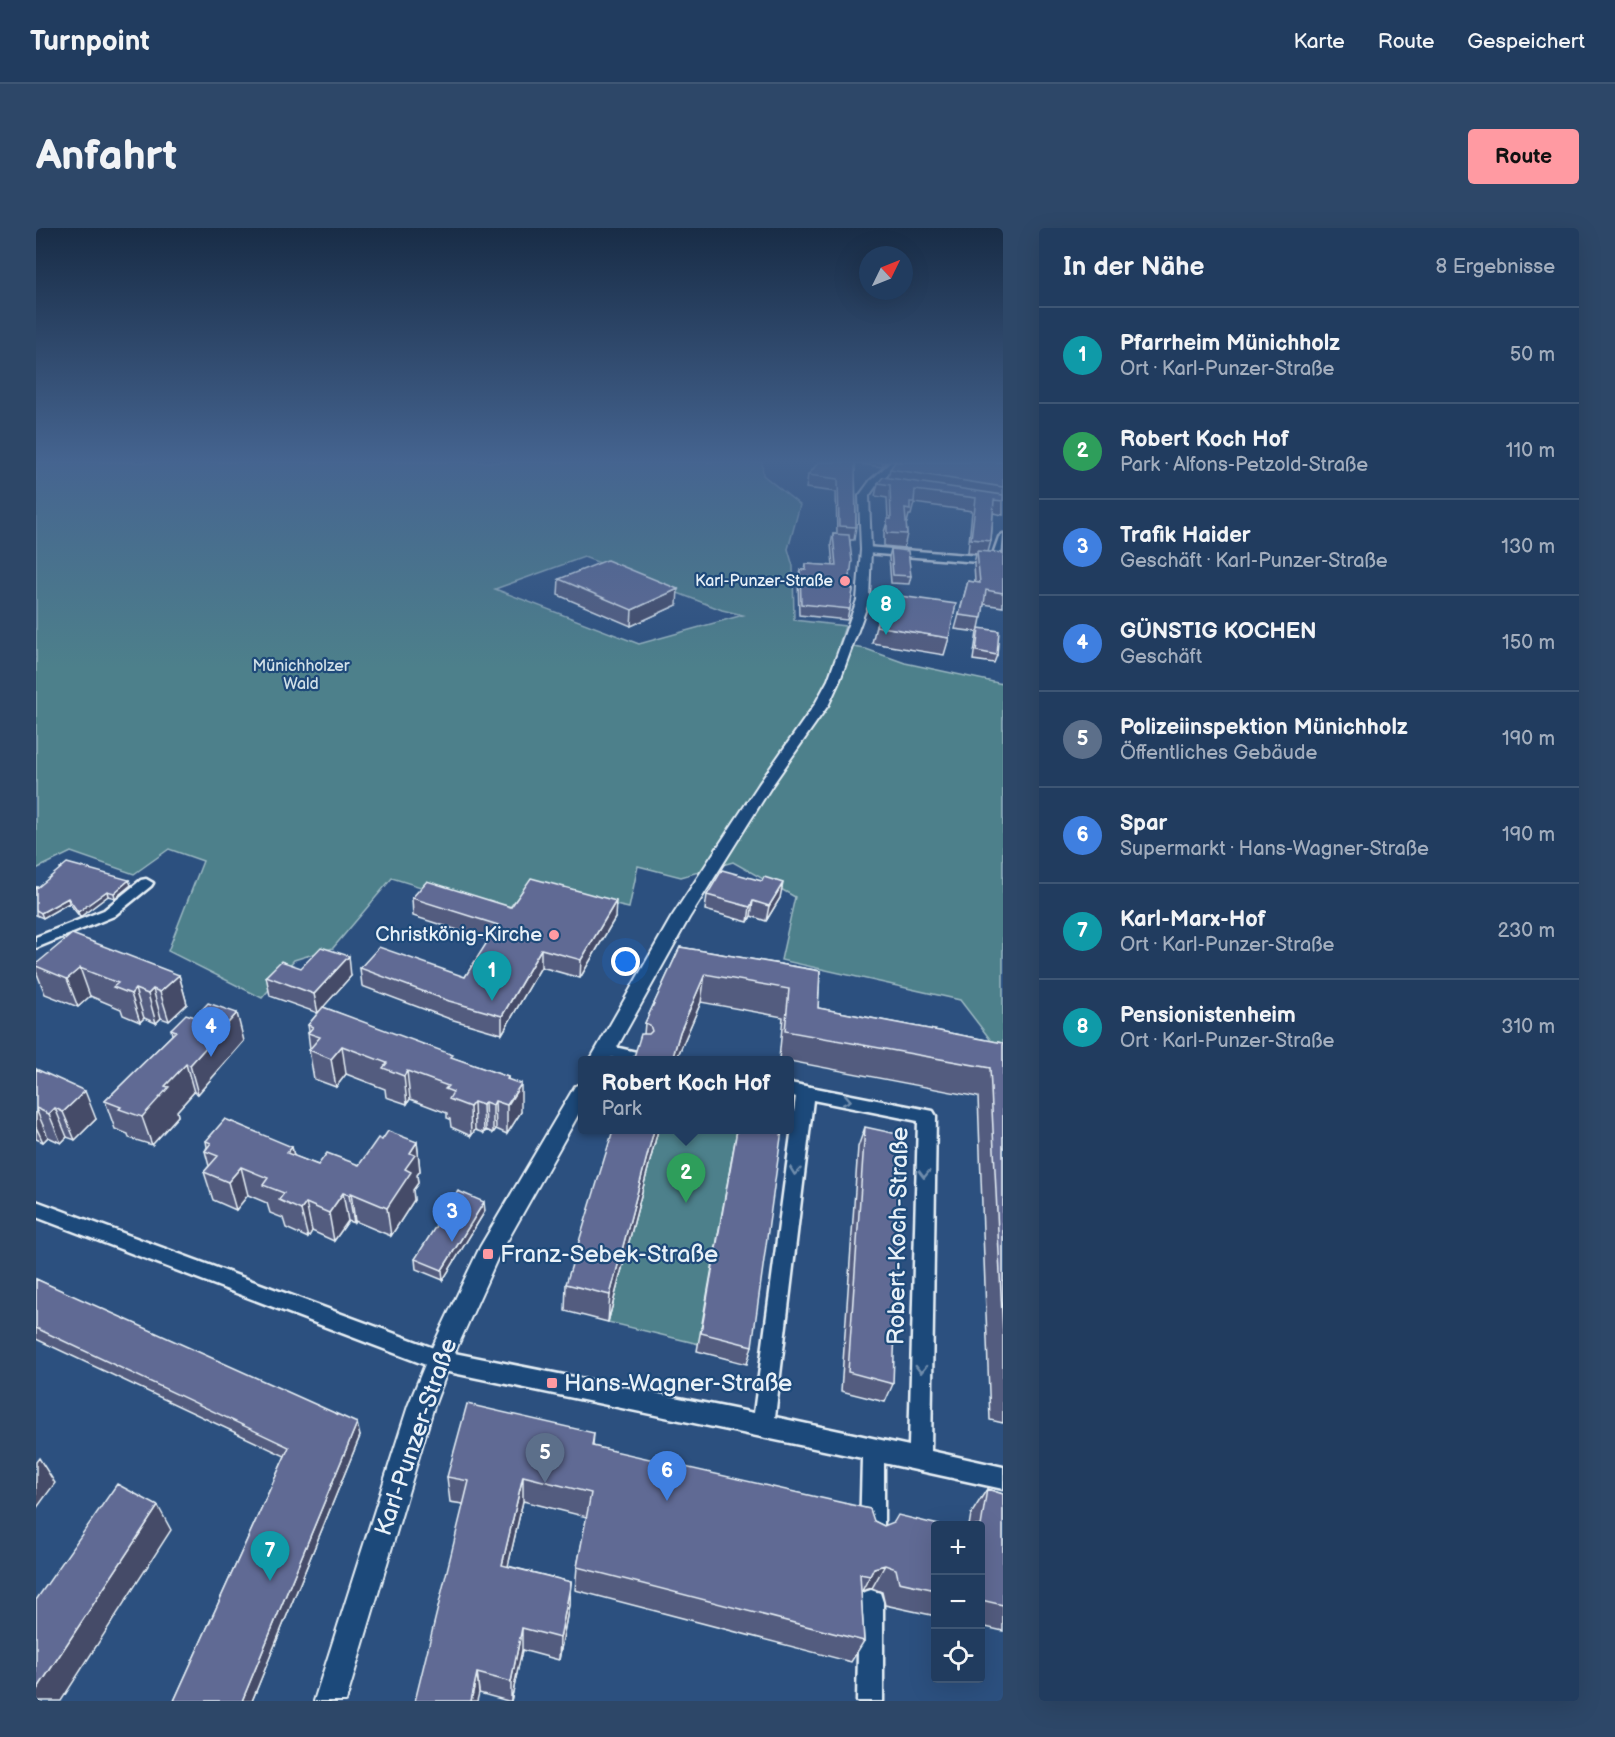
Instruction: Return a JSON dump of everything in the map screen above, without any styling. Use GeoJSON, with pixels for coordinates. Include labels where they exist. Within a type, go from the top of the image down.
{"type":"FeatureCollection","features":[{"type":"Feature","properties":{"kind":"street"},"geometry":{"type":"LineString","coordinates":[[603,1056],[680,918],[766,784],[822,704],[834,680],[862,600],[866,550],[865,531]]}},
{"type":"Feature","properties":{"kind":"street"},"geometry":{"type":"LineString","coordinates":[[866,550],[1000,561],[1003,537]]}},
{"type":"Feature","properties":{"kind":"street"},"geometry":{"type":"LineString","coordinates":[[36,943],[109,913],[146,883]]}},
{"type":"Feature","properties":{"kind":"street"},"geometry":{"type":"LineString","coordinates":[[794,1120],[797,1090]]}},
{"type":"Feature","properties":{"kind":"street","name":"Robert-Koch-Straße"},"geometry":{"type":"LineString","coordinates":[[797,1090],[927,1116],[920,1460]]}},
{"type":"Feature","properties":{"kind":"street","name":"Karl-Punzer-Straße"},"geometry":{"type":"LineString","coordinates":[[330,1701],[421,1406],[439,1360],[488,1254],[578,1098]]}},
{"type":"Feature","properties":{"kind":"street"},"geometry":{"type":"LineString","coordinates":[[763,1425],[793,1134]]}},
{"type":"Feature","properties":{"kind":"street"},"geometry":{"type":"LineString","coordinates":[[36,1209],[439,1360],[763,1425],[1003,1478]]}},
{"type":"Feature","properties":{"kind":"street"},"geometry":{"type":"LineString","coordinates":[[872,1536],[873,1450]]}},
{"type":"Feature","properties":{"kind":"street"},"geometry":{"type":"LineString","coordinates":[[870,1701],[871,1602]]}},
{"type":"Feature","properties":{"kind":"green space","name":"Münichholzer Wald"},"geometry":{"type":"Polygon","coordinates":[[[36,531],[793,531],[788,549],[793,566],[794,620],[845,626],[839,645],[866,649],[905,663],[1003,684],[1003,1048],[996,1047],[960,1000],[781,960],[795,897],[733,862],[681,877],[638,866],[629,908],[528,885],[505,913],[392,878],[333,948],[294,960],[262,998],[168,951],[203,861],[169,849],[134,874],[71,852],[36,869],[36,531]],[[584,557],[495,589],[639,644],[743,615],[722,610],[584,557]]]}},
{"type":"Feature","properties":{"kind":"green space"},"geometry":{"type":"Polygon","coordinates":[[[657,1134],[749,1134],[699,1344],[608,1322],[657,1134]]]}},
{"type":"Feature","properties":{"kind":"building"},"geometry":{"type":"Polygon","coordinates":[[[887,531],[907,531],[907,534],[887,533],[887,531]]]}},
{"type":"Feature","properties":{"kind":"building"},"geometry":{"type":"Polygon","coordinates":[[[972,531],[992,531],[991,541],[971,539],[972,531]]]}},
{"type":"Feature","properties":{"kind":"building"},"geometry":{"type":"Polygon","coordinates":[[[833,534],[849,535],[852,561],[849,585],[853,590],[850,609],[801,604],[800,570],[806,570],[806,564],[836,566],[833,534]]]}},
{"type":"Feature","properties":{"kind":"building"},"geometry":{"type":"Polygon","coordinates":[[[891,549],[908,551],[911,576],[893,575],[891,549]]]}},
{"type":"Feature","properties":{"kind":"building"},"geometry":{"type":"Polygon","coordinates":[[[977,551],[1003,553],[1003,593],[986,590],[982,618],[959,615],[968,581],[980,583],[977,551]]]}},
{"type":"Feature","properties":{"kind":"building"},"geometry":{"type":"Polygon","coordinates":[[[607,560],[678,589],[632,610],[559,579],[607,560]]]}},
{"type":"Feature","properties":{"kind":"building"},"geometry":{"type":"Polygon","coordinates":[[[886,594],[956,604],[949,638],[876,626],[886,594]]]}},
{"type":"Feature","properties":{"kind":"building"},"geometry":{"type":"Polygon","coordinates":[[[979,628],[999,631],[997,655],[976,651],[979,628]]]}},
{"type":"Feature","properties":{"kind":"building"},"geometry":{"type":"Polygon","coordinates":[[[67,863],[129,880],[114,893],[107,891],[78,912],[68,898],[41,913],[36,910],[36,887],[67,863]]]}},
{"type":"Feature","properties":{"kind":"building"},"geometry":{"type":"Polygon","coordinates":[[[722,870],[762,881],[764,877],[783,883],[769,906],[753,901],[750,907],[707,895],[722,870]]]}},
{"type":"Feature","properties":{"kind":"building"},"geometry":{"type":"Polygon","coordinates":[[[531,878],[616,901],[581,960],[541,949],[502,1016],[449,1001],[360,968],[379,947],[465,977],[498,925],[412,898],[427,881],[511,907],[531,878]]]}},
{"type":"Feature","properties":{"kind":"building"},"geometry":{"type":"Polygon","coordinates":[[[72,934],[179,975],[160,992],[153,989],[148,994],[135,989],[131,994],[113,987],[118,983],[80,968],[67,979],[36,966],[72,934]]]}},
{"type":"Feature","properties":{"kind":"building"},"geometry":{"type":"Polygon","coordinates":[[[321,947],[349,956],[314,994],[266,976],[281,961],[301,968],[321,947]]]}},
{"type":"Feature","properties":{"kind":"building"},"geometry":{"type":"Polygon","coordinates":[[[680,947],[820,971],[818,1008],[1003,1043],[1003,1335],[990,1068],[785,1031],[789,989],[705,974],[680,1032],[673,1056],[634,1056],[641,1034],[649,1034],[652,1031],[650,1025],[645,1023],[680,947]]]}},
{"type":"Feature","properties":{"kind":"building"},"geometry":{"type":"Polygon","coordinates":[[[208,1003],[237,1013],[190,1065],[186,1064],[165,1086],[169,1087],[142,1117],[105,1101],[176,1031],[171,1029],[186,1014],[195,1017],[208,1003]]]}},
{"type":"Feature","properties":{"kind":"building"},"geometry":{"type":"Polygon","coordinates":[[[323,1007],[453,1055],[451,1057],[508,1077],[507,1079],[521,1084],[507,1105],[495,1101],[493,1105],[474,1102],[470,1107],[449,1099],[453,1092],[445,1089],[448,1086],[407,1071],[404,1076],[383,1068],[387,1063],[342,1046],[331,1059],[309,1050],[320,1037],[308,1033],[313,1027],[308,1025],[323,1007]]]}},
{"type":"Feature","properties":{"kind":"building"},"geometry":{"type":"Polygon","coordinates":[[[36,1069],[85,1091],[63,1112],[55,1108],[49,1114],[36,1108],[36,1069]]]}},
{"type":"Feature","properties":{"kind":"building"},"geometry":{"type":"Polygon","coordinates":[[[225,1119],[292,1147],[287,1153],[318,1165],[327,1153],[359,1165],[378,1138],[382,1140],[388,1131],[417,1142],[410,1153],[415,1155],[405,1169],[411,1172],[387,1208],[351,1193],[349,1195],[343,1193],[329,1213],[306,1203],[301,1210],[279,1200],[284,1193],[263,1185],[268,1178],[241,1167],[228,1182],[204,1172],[218,1156],[205,1151],[211,1143],[206,1141],[225,1119]]]}},
{"type":"Feature","properties":{"kind":"building"},"geometry":{"type":"Polygon","coordinates":[[[865,1127],[902,1135],[893,1384],[848,1372],[865,1127]]]}},
{"type":"Feature","properties":{"kind":"building"},"geometry":{"type":"Polygon","coordinates":[[[612,1134],[653,1134],[610,1295],[566,1284],[612,1134]]]}},
{"type":"Feature","properties":{"kind":"building"},"geometry":{"type":"Polygon","coordinates":[[[736,1134],[781,1134],[752,1346],[701,1333],[736,1134]]]}},
{"type":"Feature","properties":{"kind":"building"},"geometry":{"type":"Polygon","coordinates":[[[458,1191],[484,1202],[442,1270],[415,1259],[458,1191]]]}},
{"type":"Feature","properties":{"kind":"building"},"geometry":{"type":"Polygon","coordinates":[[[36,1279],[357,1423],[242,1701],[174,1701],[289,1447],[36,1328],[36,1279]]]}},
{"type":"Feature","properties":{"kind":"building"},"geometry":{"type":"Polygon","coordinates":[[[467,1404],[594,1433],[592,1446],[870,1509],[874,1521],[884,1526],[894,1522],[898,1515],[931,1523],[931,1589],[899,1582],[896,1569],[885,1565],[874,1568],[870,1576],[860,1574],[864,1641],[577,1567],[591,1493],[523,1476],[502,1565],[571,1582],[560,1638],[522,1628],[511,1682],[477,1673],[471,1701],[415,1701],[469,1481],[447,1477],[467,1404]]]}},
{"type":"Feature","properties":{"kind":"building"},"geometry":{"type":"Polygon","coordinates":[[[117,1484],[158,1506],[36,1691],[36,1600],[117,1484]]]}},
{"type":"Feature","properties":{"kind":"building"},"geometry":{"type":"Polygon","coordinates":[[[987,1489],[1003,1494],[1003,1605],[985,1601],[985,1521],[982,1521],[987,1489]]]}},
{"type":"Feature","properties":{"kind":"place","name":"Karl-Punzer-Straße"},"geometry":{"type":"Point","coordinates":[845,581]}},
{"type":"Feature","properties":{"kind":"place","name":"Pensionistenheim"},"geometry":{"type":"Point","coordinates":[886,635]}},
{"type":"Feature","properties":{"kind":"place","name":"Christkönig-Kirche"},"geometry":{"type":"Point","coordinates":[554,935]}},
{"type":"Feature","properties":{"kind":"place","name":"Pfarrheim Münichholz"},"geometry":{"type":"Point","coordinates":[492,1001]}},
{"type":"Feature","properties":{"kind":"place","name":"GÜNSTIG KOCHEN"},"geometry":{"type":"Point","coordinates":[211,1057]}},
{"type":"Feature","properties":{"kind":"place","name":"Robert Koch Hof"},"geometry":{"type":"Point","coordinates":[686,1203]}},
{"type":"Feature","properties":{"kind":"place","name":"Trafik Haider"},"geometry":{"type":"Point","coordinates":[452,1242]}},
{"type":"Feature","properties":{"kind":"place","name":"Franz-Sebek-Straße"},"geometry":{"type":"Point","coordinates":[488,1254]}},
{"type":"Feature","properties":{"kind":"place","name":"Hans-Wagner-Straße"},"geometry":{"type":"Point","coordinates":[552,1383]}},
{"type":"Feature","properties":{"kind":"place","name":"Polizeiinspektion Münichholz"},"geometry":{"type":"Point","coordinates":[545,1483]}},
{"type":"Feature","properties":{"kind":"place","name":"Spar"},"geometry":{"type":"Point","coordinates":[667,1501]}},
{"type":"Feature","properties":{"kind":"place","name":"Karl-Marx-Hof"},"geometry":{"type":"Point","coordinates":[270,1581]}}]}
